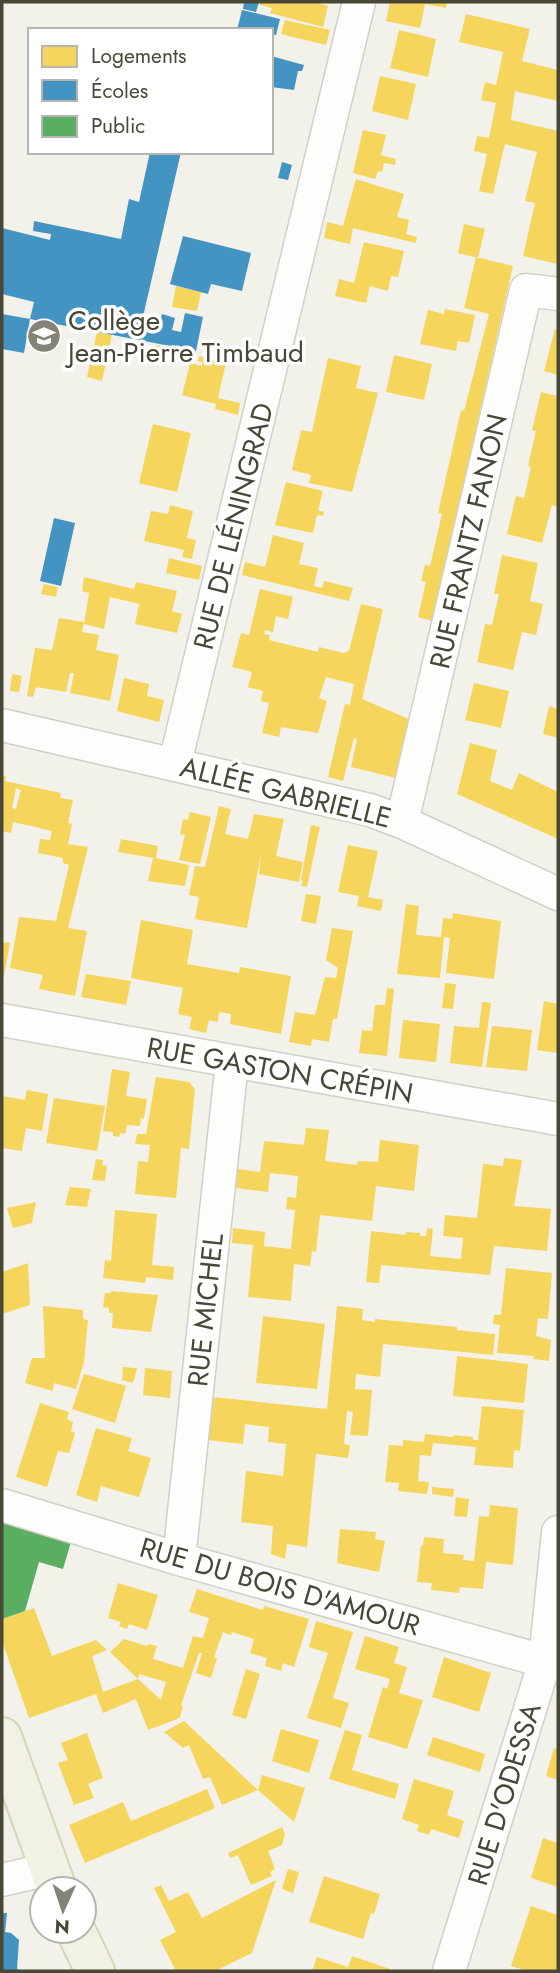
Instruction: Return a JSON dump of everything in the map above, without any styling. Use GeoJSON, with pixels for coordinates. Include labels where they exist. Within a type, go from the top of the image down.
{"type":"FeatureCollection","features":[{"type":"Feature","properties":{"kind":"main road"},"geometry":{"type":"LineString","coordinates":[[2,1737],[52,1875]]}},
{"type":"Feature","properties":{"kind":"main road"},"geometry":{"type":"LineString","coordinates":[[83,1945],[95,1971]]}},
{"type":"Feature","properties":{"kind":"street","name":"RUE DE LÉNINGRAD"},"geometry":{"type":"LineString","coordinates":[[176,763],[359,2]]}},
{"type":"Feature","properties":{"kind":"street","name":"RUE FRANTZ FANON"},"geometry":{"type":"LineString","coordinates":[[402,822],[526,290],[558,294]]}},
{"type":"Feature","properties":{"kind":"street","name":"ALLÉE GABRIELLE"},"geometry":{"type":"LineString","coordinates":[[2,725],[176,763],[370,810],[558,894]]}},
{"type":"Feature","properties":{"kind":"street","name":"RUE GASTON CRÉPIN"},"geometry":{"type":"LineString","coordinates":[[2,1020],[558,1119]]}},
{"type":"Feature","properties":{"kind":"street","name":"RUE MICHEL"},"geometry":{"type":"LineString","coordinates":[[179,1559],[232,1062]]}},
{"type":"Feature","properties":{"kind":"street","name":"RUE DU BOIS D'AMOUR"},"geometry":{"type":"LineString","coordinates":[[2,1505],[179,1559],[552,1663]]}},
{"type":"Feature","properties":{"kind":"street","name":"RUE D'ODESSA"},"geometry":{"type":"LineString","coordinates":[[449,1971],[552,1663],[558,1532]]}},
{"type":"Feature","properties":{"kind":"street"},"geometry":{"type":"LineString","coordinates":[[2,1880],[28,1879]]}},
{"type":"Feature","properties":{"kind":"building: Logements"},"geometry":{"type":"Polygon","coordinates":[[[261,2],[315,2],[328,6],[323,27],[270,13],[272,8],[260,5],[261,2]]]}},
{"type":"Feature","properties":{"kind":"building: Logements"},"geometry":{"type":"Polygon","coordinates":[[[390,2],[447,2],[446,8],[425,4],[420,28],[386,21],[390,2]]]}},
{"type":"Feature","properties":{"kind":"building: Logements"},"geometry":{"type":"Polygon","coordinates":[[[466,14],[530,29],[522,61],[558,70],[558,101],[515,91],[511,120],[558,131],[558,264],[523,256],[535,203],[525,201],[537,152],[505,144],[493,194],[479,191],[487,154],[474,151],[477,136],[489,138],[496,103],[481,100],[485,82],[496,85],[503,52],[459,42],[466,14]]]}},
{"type":"Feature","properties":{"kind":"building: Logements"},"geometry":{"type":"Polygon","coordinates":[[[285,20],[330,30],[326,45],[281,34],[285,20]]]}},
{"type":"Feature","properties":{"kind":"building: Logements"},"geometry":{"type":"Polygon","coordinates":[[[399,30],[436,39],[428,77],[390,68],[399,30]]]}},
{"type":"Feature","properties":{"kind":"building: Logements"},"geometry":{"type":"Polygon","coordinates":[[[380,76],[416,84],[408,120],[372,111],[380,76]]]}},
{"type":"Feature","properties":{"kind":"building: Logements"},"geometry":{"type":"Polygon","coordinates":[[[363,130],[386,135],[381,155],[396,159],[395,165],[384,163],[382,172],[378,171],[375,179],[353,173],[363,130]]]}},
{"type":"Feature","properties":{"kind":"building: Logements"},"geometry":{"type":"Polygon","coordinates":[[[356,179],[404,194],[397,217],[409,220],[406,234],[417,237],[416,243],[353,228],[350,244],[324,238],[327,222],[343,226],[356,179]]]}},
{"type":"Feature","properties":{"kind":"building: Logements"},"geometry":{"type":"Polygon","coordinates":[[[464,224],[485,229],[478,258],[458,253],[464,224]]]}},
{"type":"Feature","properties":{"kind":"building: Logements"},"geometry":{"type":"Polygon","coordinates":[[[364,242],[404,251],[398,277],[391,276],[388,291],[370,286],[366,303],[335,296],[339,279],[354,283],[364,242]]]}},
{"type":"Feature","properties":{"kind":"building: Logements"},"geometry":{"type":"Polygon","coordinates":[[[476,257],[513,266],[432,621],[418,617],[426,582],[421,581],[425,565],[430,566],[442,514],[438,513],[461,410],[464,411],[489,314],[464,308],[476,257]]]}},
{"type":"Feature","properties":{"kind":"building: Logements"},"geometry":{"type":"Polygon","coordinates":[[[176,286],[201,292],[197,311],[172,307],[176,286]]]}},
{"type":"Feature","properties":{"kind":"building: Logements"},"geometry":{"type":"Polygon","coordinates":[[[445,309],[475,315],[469,343],[458,341],[456,351],[420,344],[428,310],[444,314],[445,309]]]}},
{"type":"Feature","properties":{"kind":"building: Logements"},"geometry":{"type":"Polygon","coordinates":[[[555,329],[558,330],[558,375],[544,371],[555,329]]]}},
{"type":"Feature","properties":{"kind":"building: Logements"},"geometry":{"type":"Polygon","coordinates":[[[97,332],[112,335],[102,381],[87,377],[97,332]]]}},
{"type":"Feature","properties":{"kind":"building: Logements"},"geometry":{"type":"Polygon","coordinates":[[[157,345],[196,351],[194,361],[156,353],[157,345]]]}},
{"type":"Feature","properties":{"kind":"building: Logements"},"geometry":{"type":"Polygon","coordinates":[[[394,355],[432,364],[424,400],[386,392],[394,355]]]}},
{"type":"Feature","properties":{"kind":"building: Logements"},"geometry":{"type":"Polygon","coordinates":[[[199,356],[226,363],[218,398],[240,403],[238,415],[215,409],[216,404],[182,395],[190,363],[202,366],[203,363],[198,361],[199,356]]]}},
{"type":"Feature","properties":{"kind":"building: Logements"},"geometry":{"type":"Polygon","coordinates":[[[328,358],[361,366],[356,388],[378,393],[352,492],[309,483],[311,475],[292,470],[301,430],[312,432],[328,358]]]}},
{"type":"Feature","properties":{"kind":"building: Logements"},"geometry":{"type":"Polygon","coordinates":[[[541,392],[558,396],[558,507],[552,505],[542,543],[507,534],[516,496],[524,498],[536,431],[532,430],[541,392]]]}},
{"type":"Feature","properties":{"kind":"building: Logements"},"geometry":{"type":"Polygon","coordinates":[[[153,424],[191,433],[177,492],[139,483],[153,424]]]}},
{"type":"Feature","properties":{"kind":"building: Logements"},"geometry":{"type":"Polygon","coordinates":[[[286,482],[323,491],[318,510],[324,512],[323,516],[317,515],[313,533],[275,525],[286,482]]]}},
{"type":"Feature","properties":{"kind":"building: Logements"},"geometry":{"type":"Polygon","coordinates":[[[170,505],[193,511],[187,538],[196,540],[192,559],[182,557],[184,550],[144,541],[151,511],[168,514],[170,505]]]}},
{"type":"Feature","properties":{"kind":"building: Logements"},"geometry":{"type":"Polygon","coordinates":[[[273,535],[304,543],[299,564],[318,568],[314,586],[322,588],[324,581],[353,588],[349,601],[242,575],[245,562],[265,567],[273,535]]]}},
{"type":"Feature","properties":{"kind":"building: Logements"},"geometry":{"type":"Polygon","coordinates":[[[502,555],[538,563],[530,601],[543,604],[536,635],[522,632],[513,670],[477,662],[485,624],[492,625],[499,594],[494,594],[502,555]]]}},
{"type":"Feature","properties":{"kind":"building: Logements"},"geometry":{"type":"Polygon","coordinates":[[[169,558],[202,566],[199,580],[166,573],[169,558]]]}},
{"type":"Feature","properties":{"kind":"building: Logements"},"geometry":{"type":"Polygon","coordinates":[[[84,577],[134,589],[136,582],[177,591],[172,611],[182,614],[177,633],[135,624],[139,604],[110,597],[104,629],[84,624],[89,593],[82,591],[84,577]]]}},
{"type":"Feature","properties":{"kind":"building: Logements"},"geometry":{"type":"Polygon","coordinates":[[[44,584],[58,587],[56,597],[41,594],[44,584]]]}},
{"type":"Feature","properties":{"kind":"building: Logements"},"geometry":{"type":"Polygon","coordinates":[[[260,589],[293,597],[288,619],[276,616],[273,632],[265,630],[264,634],[270,635],[269,640],[318,652],[319,647],[343,653],[349,651],[361,604],[383,609],[362,699],[409,719],[396,778],[351,767],[357,739],[354,738],[343,781],[328,777],[345,704],[350,705],[354,684],[326,677],[319,698],[327,701],[318,733],[281,727],[279,737],[262,733],[269,703],[261,701],[263,691],[248,687],[252,672],[232,667],[241,633],[249,635],[260,589]]]}},
{"type":"Feature","properties":{"kind":"building: Logements"},"geometry":{"type":"Polygon","coordinates":[[[59,618],[84,622],[82,632],[99,635],[96,650],[119,655],[110,701],[70,693],[74,673],[70,673],[66,692],[36,687],[33,697],[27,696],[35,648],[52,650],[59,618]]]}},
{"type":"Feature","properties":{"kind":"building: Logements"},"geometry":{"type":"Polygon","coordinates":[[[12,674],[22,676],[19,692],[10,691],[12,674]]]}},
{"type":"Feature","properties":{"kind":"building: Logements"},"geometry":{"type":"Polygon","coordinates":[[[124,678],[149,684],[147,696],[164,700],[159,722],[117,711],[124,678]]]}},
{"type":"Feature","properties":{"kind":"building: Logements"},"geometry":{"type":"Polygon","coordinates":[[[474,683],[509,691],[501,728],[465,720],[474,683]]]}},
{"type":"Feature","properties":{"kind":"building: Logements"},"geometry":{"type":"Polygon","coordinates":[[[549,706],[558,709],[558,738],[543,734],[549,706]]]}},
{"type":"Feature","properties":{"kind":"building: Logements"},"geometry":{"type":"Polygon","coordinates":[[[470,743],[497,750],[490,781],[512,790],[519,773],[558,792],[558,839],[457,794],[470,743]]]}},
{"type":"Feature","properties":{"kind":"building: Logements"},"geometry":{"type":"Polygon","coordinates":[[[2,775],[6,776],[5,781],[61,793],[60,798],[73,800],[68,823],[72,824],[68,844],[88,847],[68,928],[87,931],[75,996],[39,989],[43,975],[10,968],[19,917],[56,921],[69,865],[63,863],[63,858],[38,853],[40,839],[50,840],[52,831],[13,822],[11,833],[2,831],[2,775]],[[16,788],[12,808],[16,809],[21,790],[16,788]]]}},
{"type":"Feature","properties":{"kind":"building: Logements"},"geometry":{"type":"Polygon","coordinates":[[[219,806],[231,809],[225,834],[248,839],[254,814],[284,819],[276,856],[303,862],[299,882],[259,874],[261,854],[247,928],[195,919],[199,897],[189,895],[195,866],[205,867],[219,806]]]}},
{"type":"Feature","properties":{"kind":"building: Logements"},"geometry":{"type":"Polygon","coordinates":[[[190,812],[211,817],[200,864],[179,860],[185,835],[180,834],[183,819],[188,820],[190,812]]]}},
{"type":"Feature","properties":{"kind":"building: Logements"},"geometry":{"type":"Polygon","coordinates":[[[311,825],[320,827],[307,887],[301,886],[301,880],[311,825]]]}},
{"type":"Feature","properties":{"kind":"building: Logements"},"geometry":{"type":"Polygon","coordinates":[[[121,839],[158,846],[156,858],[189,865],[185,886],[148,881],[153,858],[118,852],[121,839]]]}},
{"type":"Feature","properties":{"kind":"building: Logements"},"geometry":{"type":"Polygon","coordinates":[[[348,845],[378,851],[368,897],[383,900],[381,911],[357,906],[359,896],[338,892],[348,845]]]}},
{"type":"Feature","properties":{"kind":"building: Logements"},"geometry":{"type":"Polygon","coordinates":[[[306,894],[321,896],[316,924],[301,921],[306,894]]]}},
{"type":"Feature","properties":{"kind":"building: Logements"},"geometry":{"type":"Polygon","coordinates":[[[406,904],[419,906],[416,935],[441,937],[443,918],[452,919],[453,913],[501,921],[494,979],[446,973],[450,938],[444,937],[440,978],[397,974],[406,904]]]}},
{"type":"Feature","properties":{"kind":"building: Logements"},"geometry":{"type":"Polygon","coordinates":[[[141,920],[193,930],[187,964],[239,973],[240,967],[291,976],[281,1034],[230,1024],[231,1014],[219,1012],[218,1022],[209,1020],[206,1033],[189,1029],[192,1017],[178,1014],[183,988],[131,978],[141,920]]]}},
{"type":"Feature","properties":{"kind":"building: Logements"},"geometry":{"type":"Polygon","coordinates":[[[332,928],[353,931],[337,1019],[333,1019],[329,1042],[312,1039],[311,1046],[289,1042],[295,1012],[315,1015],[325,977],[336,978],[338,968],[326,960],[332,928]]]}},
{"type":"Feature","properties":{"kind":"building: Logements"},"geometry":{"type":"Polygon","coordinates":[[[2,942],[10,943],[3,981],[2,981],[2,942]]]}},
{"type":"Feature","properties":{"kind":"building: Logements"},"geometry":{"type":"Polygon","coordinates":[[[86,974],[131,981],[126,1005],[81,997],[86,974]]]}},
{"type":"Feature","properties":{"kind":"building: Logements"},"geometry":{"type":"Polygon","coordinates":[[[445,983],[456,984],[453,1009],[442,1008],[445,983]]]}},
{"type":"Feature","properties":{"kind":"building: Logements"},"geometry":{"type":"Polygon","coordinates":[[[387,988],[394,989],[387,1056],[359,1053],[362,1030],[372,1031],[375,1005],[385,1005],[387,988]]]}},
{"type":"Feature","properties":{"kind":"building: Logements"},"geometry":{"type":"Polygon","coordinates":[[[544,1001],[558,1004],[558,1053],[537,1050],[544,1001]]]}},
{"type":"Feature","properties":{"kind":"building: Logements"},"geometry":{"type":"Polygon","coordinates":[[[482,1002],[491,1003],[482,1067],[450,1063],[454,1026],[479,1028],[482,1002]]]}},
{"type":"Feature","properties":{"kind":"building: Logements"},"geometry":{"type":"Polygon","coordinates":[[[403,1020],[440,1024],[436,1062],[399,1058],[403,1020]]]}},
{"type":"Feature","properties":{"kind":"building: Logements"},"geometry":{"type":"Polygon","coordinates":[[[492,1026],[532,1030],[527,1071],[486,1067],[492,1026]]]}},
{"type":"Feature","properties":{"kind":"building: Logements"},"geometry":{"type":"Polygon","coordinates":[[[112,1069],[130,1072],[126,1096],[147,1099],[144,1119],[141,1118],[140,1126],[127,1125],[125,1134],[120,1133],[119,1137],[113,1136],[113,1132],[103,1131],[112,1069]]]}},
{"type":"Feature","properties":{"kind":"building: Logements"},"geometry":{"type":"Polygon","coordinates":[[[156,1077],[189,1082],[195,1089],[189,1149],[181,1148],[176,1198],[135,1194],[138,1161],[148,1162],[150,1145],[135,1144],[137,1134],[146,1134],[156,1077]]]}},
{"type":"Feature","properties":{"kind":"building: Logements"},"geometry":{"type":"Polygon","coordinates":[[[27,1090],[48,1094],[42,1131],[26,1128],[22,1151],[2,1148],[2,1096],[25,1100],[27,1090]]]}},
{"type":"Feature","properties":{"kind":"building: Logements"},"geometry":{"type":"Polygon","coordinates":[[[54,1098],[105,1106],[97,1151],[46,1143],[54,1098]]]}},
{"type":"Feature","properties":{"kind":"building: Logements"},"geometry":{"type":"Polygon","coordinates":[[[306,1128],[329,1130],[325,1161],[357,1165],[358,1161],[378,1162],[380,1140],[419,1145],[414,1191],[376,1186],[372,1221],[320,1215],[316,1252],[312,1251],[310,1266],[294,1264],[291,1301],[248,1297],[253,1245],[232,1243],[233,1228],[265,1232],[264,1246],[291,1249],[295,1210],[286,1209],[287,1197],[296,1198],[298,1176],[270,1173],[268,1192],[236,1188],[238,1169],[260,1172],[264,1141],[304,1145],[306,1128]]]}},
{"type":"Feature","properties":{"kind":"building: Logements"},"geometry":{"type":"Polygon","coordinates":[[[504,1158],[522,1160],[514,1206],[551,1209],[547,1251],[494,1246],[490,1275],[381,1265],[379,1283],[366,1282],[371,1231],[406,1235],[406,1232],[420,1233],[420,1236],[426,1236],[427,1228],[433,1229],[430,1256],[461,1259],[463,1238],[443,1236],[445,1215],[477,1218],[483,1164],[503,1166],[504,1158]]]}},
{"type":"Feature","properties":{"kind":"building: Logements"},"geometry":{"type":"Polygon","coordinates":[[[96,1159],[103,1160],[102,1165],[107,1166],[105,1181],[92,1180],[96,1159]]]}},
{"type":"Feature","properties":{"kind":"building: Logements"},"geometry":{"type":"Polygon","coordinates":[[[70,1187],[91,1189],[87,1207],[65,1205],[70,1187]]]}},
{"type":"Feature","properties":{"kind":"building: Logements"},"geometry":{"type":"Polygon","coordinates":[[[36,1202],[32,1223],[13,1228],[7,1208],[36,1202]]]}},
{"type":"Feature","properties":{"kind":"building: Logements"},"geometry":{"type":"Polygon","coordinates":[[[115,1210],[157,1214],[152,1265],[174,1267],[173,1280],[146,1277],[145,1283],[103,1278],[105,1260],[111,1261],[115,1210]]]}},
{"type":"Feature","properties":{"kind":"building: Logements"},"geometry":{"type":"Polygon","coordinates":[[[28,1263],[30,1305],[2,1314],[2,1272],[28,1263]]]}},
{"type":"Feature","properties":{"kind":"building: Logements"},"geometry":{"type":"Polygon","coordinates":[[[506,1268],[552,1273],[548,1319],[538,1318],[536,1336],[551,1340],[549,1361],[533,1359],[534,1356],[497,1353],[500,1325],[493,1324],[494,1315],[501,1315],[506,1268]]]}},
{"type":"Feature","properties":{"kind":"building: Logements"},"geometry":{"type":"Polygon","coordinates":[[[111,1291],[158,1295],[151,1332],[112,1328],[113,1313],[109,1313],[109,1308],[103,1307],[105,1293],[111,1291]]]}},
{"type":"Feature","properties":{"kind":"building: Logements"},"geometry":{"type":"Polygon","coordinates":[[[43,1306],[83,1310],[83,1319],[88,1320],[84,1362],[76,1389],[54,1383],[53,1391],[25,1383],[32,1358],[45,1358],[43,1306]]]}},
{"type":"Feature","properties":{"kind":"building: Logements"},"geometry":{"type":"Polygon","coordinates":[[[337,1306],[363,1309],[362,1320],[457,1327],[457,1330],[495,1334],[493,1355],[383,1344],[380,1377],[356,1374],[355,1389],[372,1390],[368,1436],[350,1435],[353,1412],[347,1411],[344,1444],[350,1445],[348,1458],[316,1454],[307,1547],[287,1544],[285,1559],[271,1554],[273,1526],[241,1522],[246,1471],[283,1476],[286,1444],[268,1442],[269,1427],[245,1424],[243,1444],[207,1440],[212,1397],[327,1409],[337,1306]]]}},
{"type":"Feature","properties":{"kind":"building: Logements"},"geometry":{"type":"Polygon","coordinates":[[[263,1316],[325,1324],[317,1389],[256,1383],[263,1316]]]}},
{"type":"Feature","properties":{"kind":"building: Logements"},"geometry":{"type":"Polygon","coordinates":[[[457,1356],[528,1364],[524,1403],[453,1396],[457,1356]]]}},
{"type":"Feature","properties":{"kind":"building: Logements"},"geometry":{"type":"Polygon","coordinates":[[[123,1367],[137,1368],[133,1383],[122,1380],[123,1367]]]}},
{"type":"Feature","properties":{"kind":"building: Logements"},"geometry":{"type":"Polygon","coordinates":[[[145,1368],[172,1371],[170,1398],[143,1395],[145,1368]]]}},
{"type":"Feature","properties":{"kind":"building: Logements"},"geometry":{"type":"Polygon","coordinates":[[[84,1374],[126,1386],[115,1423],[72,1409],[84,1374]]]}},
{"type":"Feature","properties":{"kind":"building: Logements"},"geometry":{"type":"Polygon","coordinates":[[[40,1403],[69,1412],[67,1419],[73,1422],[71,1431],[75,1433],[69,1453],[58,1451],[47,1487],[16,1477],[40,1403]]]}},
{"type":"Feature","properties":{"kind":"building: Logements"},"geometry":{"type":"Polygon","coordinates":[[[482,1406],[524,1410],[520,1451],[514,1450],[513,1468],[474,1465],[476,1447],[433,1443],[431,1456],[420,1455],[418,1481],[429,1482],[427,1494],[398,1491],[399,1483],[385,1482],[389,1445],[403,1446],[403,1440],[424,1442],[425,1434],[473,1437],[473,1440],[478,1440],[482,1406]]]}},
{"type":"Feature","properties":{"kind":"building: Logements"},"geometry":{"type":"Polygon","coordinates":[[[96,1428],[132,1438],[128,1451],[151,1458],[139,1497],[101,1486],[97,1502],[76,1495],[96,1428]]]}},
{"type":"Feature","properties":{"kind":"building: Logements"},"geometry":{"type":"Polygon","coordinates":[[[432,1487],[454,1489],[453,1497],[432,1494],[432,1487]]]}},
{"type":"Feature","properties":{"kind":"building: Logements"},"geometry":{"type":"Polygon","coordinates":[[[456,1497],[469,1499],[467,1517],[454,1516],[456,1497]]]}},
{"type":"Feature","properties":{"kind":"building: Logements"},"geometry":{"type":"Polygon","coordinates":[[[490,1505],[518,1508],[513,1565],[486,1562],[483,1589],[460,1587],[459,1593],[431,1590],[432,1583],[417,1582],[424,1537],[444,1539],[443,1553],[464,1555],[463,1560],[474,1561],[479,1516],[489,1517],[490,1505]]]}},
{"type":"Feature","properties":{"kind":"building: Logements"},"geometry":{"type":"Polygon","coordinates":[[[340,1529],[376,1532],[375,1539],[385,1541],[379,1572],[337,1563],[340,1529]]]}},
{"type":"Feature","properties":{"kind":"building: Logements"},"geometry":{"type":"Polygon","coordinates":[[[118,1583],[158,1595],[147,1630],[129,1624],[127,1629],[119,1626],[121,1622],[108,1618],[118,1583]]]}},
{"type":"Feature","properties":{"kind":"building: Logements"},"geometry":{"type":"Polygon","coordinates":[[[197,1589],[263,1610],[264,1606],[309,1619],[294,1667],[283,1663],[281,1671],[265,1666],[267,1658],[250,1653],[254,1639],[223,1632],[214,1657],[217,1658],[211,1678],[196,1673],[202,1653],[199,1653],[181,1705],[180,1717],[148,1730],[136,1699],[103,1713],[96,1694],[29,1718],[2,1641],[2,1619],[34,1608],[52,1656],[96,1640],[107,1650],[92,1656],[103,1692],[138,1679],[110,1652],[124,1639],[147,1646],[148,1644],[157,1646],[153,1659],[183,1668],[193,1636],[203,1638],[209,1618],[189,1612],[197,1589]],[[139,1674],[138,1679],[161,1700],[166,1682],[139,1674]]]}},
{"type":"Feature","properties":{"kind":"building: Logements"},"geometry":{"type":"Polygon","coordinates":[[[316,1621],[353,1632],[333,1698],[349,1703],[341,1728],[307,1718],[328,1653],[309,1647],[316,1621]]]}},
{"type":"Feature","properties":{"kind":"building: Logements"},"geometry":{"type":"Polygon","coordinates":[[[365,1636],[399,1647],[394,1663],[407,1667],[399,1693],[423,1700],[407,1749],[368,1737],[383,1687],[387,1689],[390,1679],[355,1669],[365,1636]]]}},
{"type":"Feature","properties":{"kind":"building: Logements"},"geometry":{"type":"Polygon","coordinates":[[[444,1657],[491,1673],[479,1712],[432,1697],[444,1657]]]}},
{"type":"Feature","properties":{"kind":"building: Logements"},"geometry":{"type":"Polygon","coordinates":[[[246,1669],[260,1674],[246,1719],[232,1715],[246,1669]]]}},
{"type":"Feature","properties":{"kind":"building: Logements"},"geometry":{"type":"Polygon","coordinates":[[[184,1721],[258,1790],[222,1805],[210,1777],[203,1779],[189,1745],[183,1748],[164,1732],[184,1721]]]}},
{"type":"Feature","properties":{"kind":"building: Logements"},"geometry":{"type":"Polygon","coordinates":[[[281,1729],[319,1740],[309,1773],[272,1761],[281,1729]]]}},
{"type":"Feature","properties":{"kind":"building: Logements"},"geometry":{"type":"Polygon","coordinates":[[[345,1730],[362,1735],[352,1770],[399,1784],[395,1799],[329,1779],[345,1730]]]}},
{"type":"Feature","properties":{"kind":"building: Logements"},"geometry":{"type":"Polygon","coordinates":[[[87,1733],[103,1778],[88,1784],[94,1798],[74,1805],[58,1763],[68,1760],[61,1743],[87,1733]]]}},
{"type":"Feature","properties":{"kind":"building: Logements"},"geometry":{"type":"Polygon","coordinates":[[[433,1737],[485,1754],[480,1772],[427,1755],[433,1737]]]}},
{"type":"Feature","properties":{"kind":"building: Logements"},"geometry":{"type":"Polygon","coordinates":[[[554,1748],[558,1750],[558,1780],[546,1776],[554,1748]]]}},
{"type":"Feature","properties":{"kind":"building: Logements"},"geometry":{"type":"Polygon","coordinates":[[[262,1775],[305,1788],[294,1822],[258,1790],[262,1775]]]}},
{"type":"Feature","properties":{"kind":"building: Logements"},"geometry":{"type":"Polygon","coordinates":[[[414,1779],[454,1791],[447,1815],[464,1821],[459,1838],[431,1829],[429,1835],[417,1831],[419,1825],[402,1819],[414,1779]]]}},
{"type":"Feature","properties":{"kind":"building: Logements"},"geometry":{"type":"Polygon","coordinates":[[[207,1789],[215,1808],[85,1863],[69,1825],[123,1802],[131,1821],[207,1789]]]}},
{"type":"Feature","properties":{"kind":"building: Logements"},"geometry":{"type":"Polygon","coordinates":[[[282,1827],[285,1834],[282,1845],[268,1851],[275,1869],[270,1872],[272,1876],[251,1885],[238,1855],[230,1858],[228,1853],[282,1827]]]}},
{"type":"Feature","properties":{"kind":"building: Logements"},"geometry":{"type":"Polygon","coordinates":[[[543,1838],[558,1843],[558,1887],[531,1878],[543,1838]]]}},
{"type":"Feature","properties":{"kind":"building: Logements"},"geometry":{"type":"Polygon","coordinates":[[[288,1869],[299,1872],[293,1893],[282,1889],[288,1869]]]}},
{"type":"Feature","properties":{"kind":"building: Logements"},"geometry":{"type":"Polygon","coordinates":[[[324,1876],[380,1894],[363,1939],[309,1922],[324,1876]]]}},
{"type":"Feature","properties":{"kind":"building: Logements"},"geometry":{"type":"Polygon","coordinates":[[[276,1880],[252,1953],[215,1971],[176,1971],[160,1940],[176,1932],[154,1888],[161,1885],[169,1901],[188,1892],[202,1918],[276,1880]]]}},
{"type":"Feature","properties":{"kind":"building: Logements"},"geometry":{"type":"Polygon","coordinates":[[[531,1906],[558,1915],[556,1971],[527,1971],[511,1966],[531,1906]]]}},
{"type":"Feature","properties":{"kind":"building: Logements"},"geometry":{"type":"Polygon","coordinates":[[[352,1956],[390,1969],[312,1971],[317,1957],[348,1967],[352,1956]]]}},
{"type":"Feature","properties":{"kind":"building: Écoles"},"geometry":{"type":"Polygon","coordinates":[[[244,2],[259,2],[256,12],[243,9],[244,2]]]}},
{"type":"Feature","properties":{"kind":"building: Écoles"},"geometry":{"type":"Polygon","coordinates":[[[242,10],[280,19],[276,35],[273,34],[273,28],[238,28],[242,10]]]}},
{"type":"Feature","properties":{"kind":"building: Écoles"},"geometry":{"type":"Polygon","coordinates":[[[273,57],[304,65],[302,71],[298,71],[294,90],[273,87],[273,57]]]}},
{"type":"Feature","properties":{"kind":"building: Écoles"},"geometry":{"type":"Polygon","coordinates":[[[150,154],[181,154],[142,321],[159,325],[162,314],[175,318],[172,330],[181,332],[185,313],[203,317],[196,351],[30,319],[34,302],[2,294],[2,228],[50,240],[51,234],[33,231],[34,221],[121,239],[129,199],[139,202],[150,154]]]}},
{"type":"Feature","properties":{"kind":"building: Écoles"},"geometry":{"type":"Polygon","coordinates":[[[282,162],[292,165],[288,180],[278,178],[282,162]]]}},
{"type":"Feature","properties":{"kind":"building: Écoles"},"geometry":{"type":"Polygon","coordinates":[[[183,236],[251,253],[242,291],[211,284],[208,294],[170,284],[183,236]]]}},
{"type":"Feature","properties":{"kind":"building: Écoles"},"geometry":{"type":"Polygon","coordinates":[[[2,314],[30,319],[24,353],[2,349],[2,314]]]}},
{"type":"Feature","properties":{"kind":"building: Écoles"},"geometry":{"type":"Polygon","coordinates":[[[54,518],[75,523],[61,586],[40,581],[54,518]]]}},
{"type":"Feature","properties":{"kind":"building: Écoles"},"geometry":{"type":"Polygon","coordinates":[[[2,1913],[7,1913],[5,1932],[11,1933],[19,1940],[17,1969],[24,1971],[2,1971],[2,1913]]]}},
{"type":"Feature","properties":{"kind":"building: Public"},"geometry":{"type":"Polygon","coordinates":[[[2,1521],[71,1542],[63,1569],[39,1562],[25,1611],[2,1619],[2,1521]]]}},
{"type":"Feature","properties":{"kind":"place","name":"Collège Jean-Pierre Timbaud"},"geometry":{"type":"Point","coordinates":[44,336]}}]}
